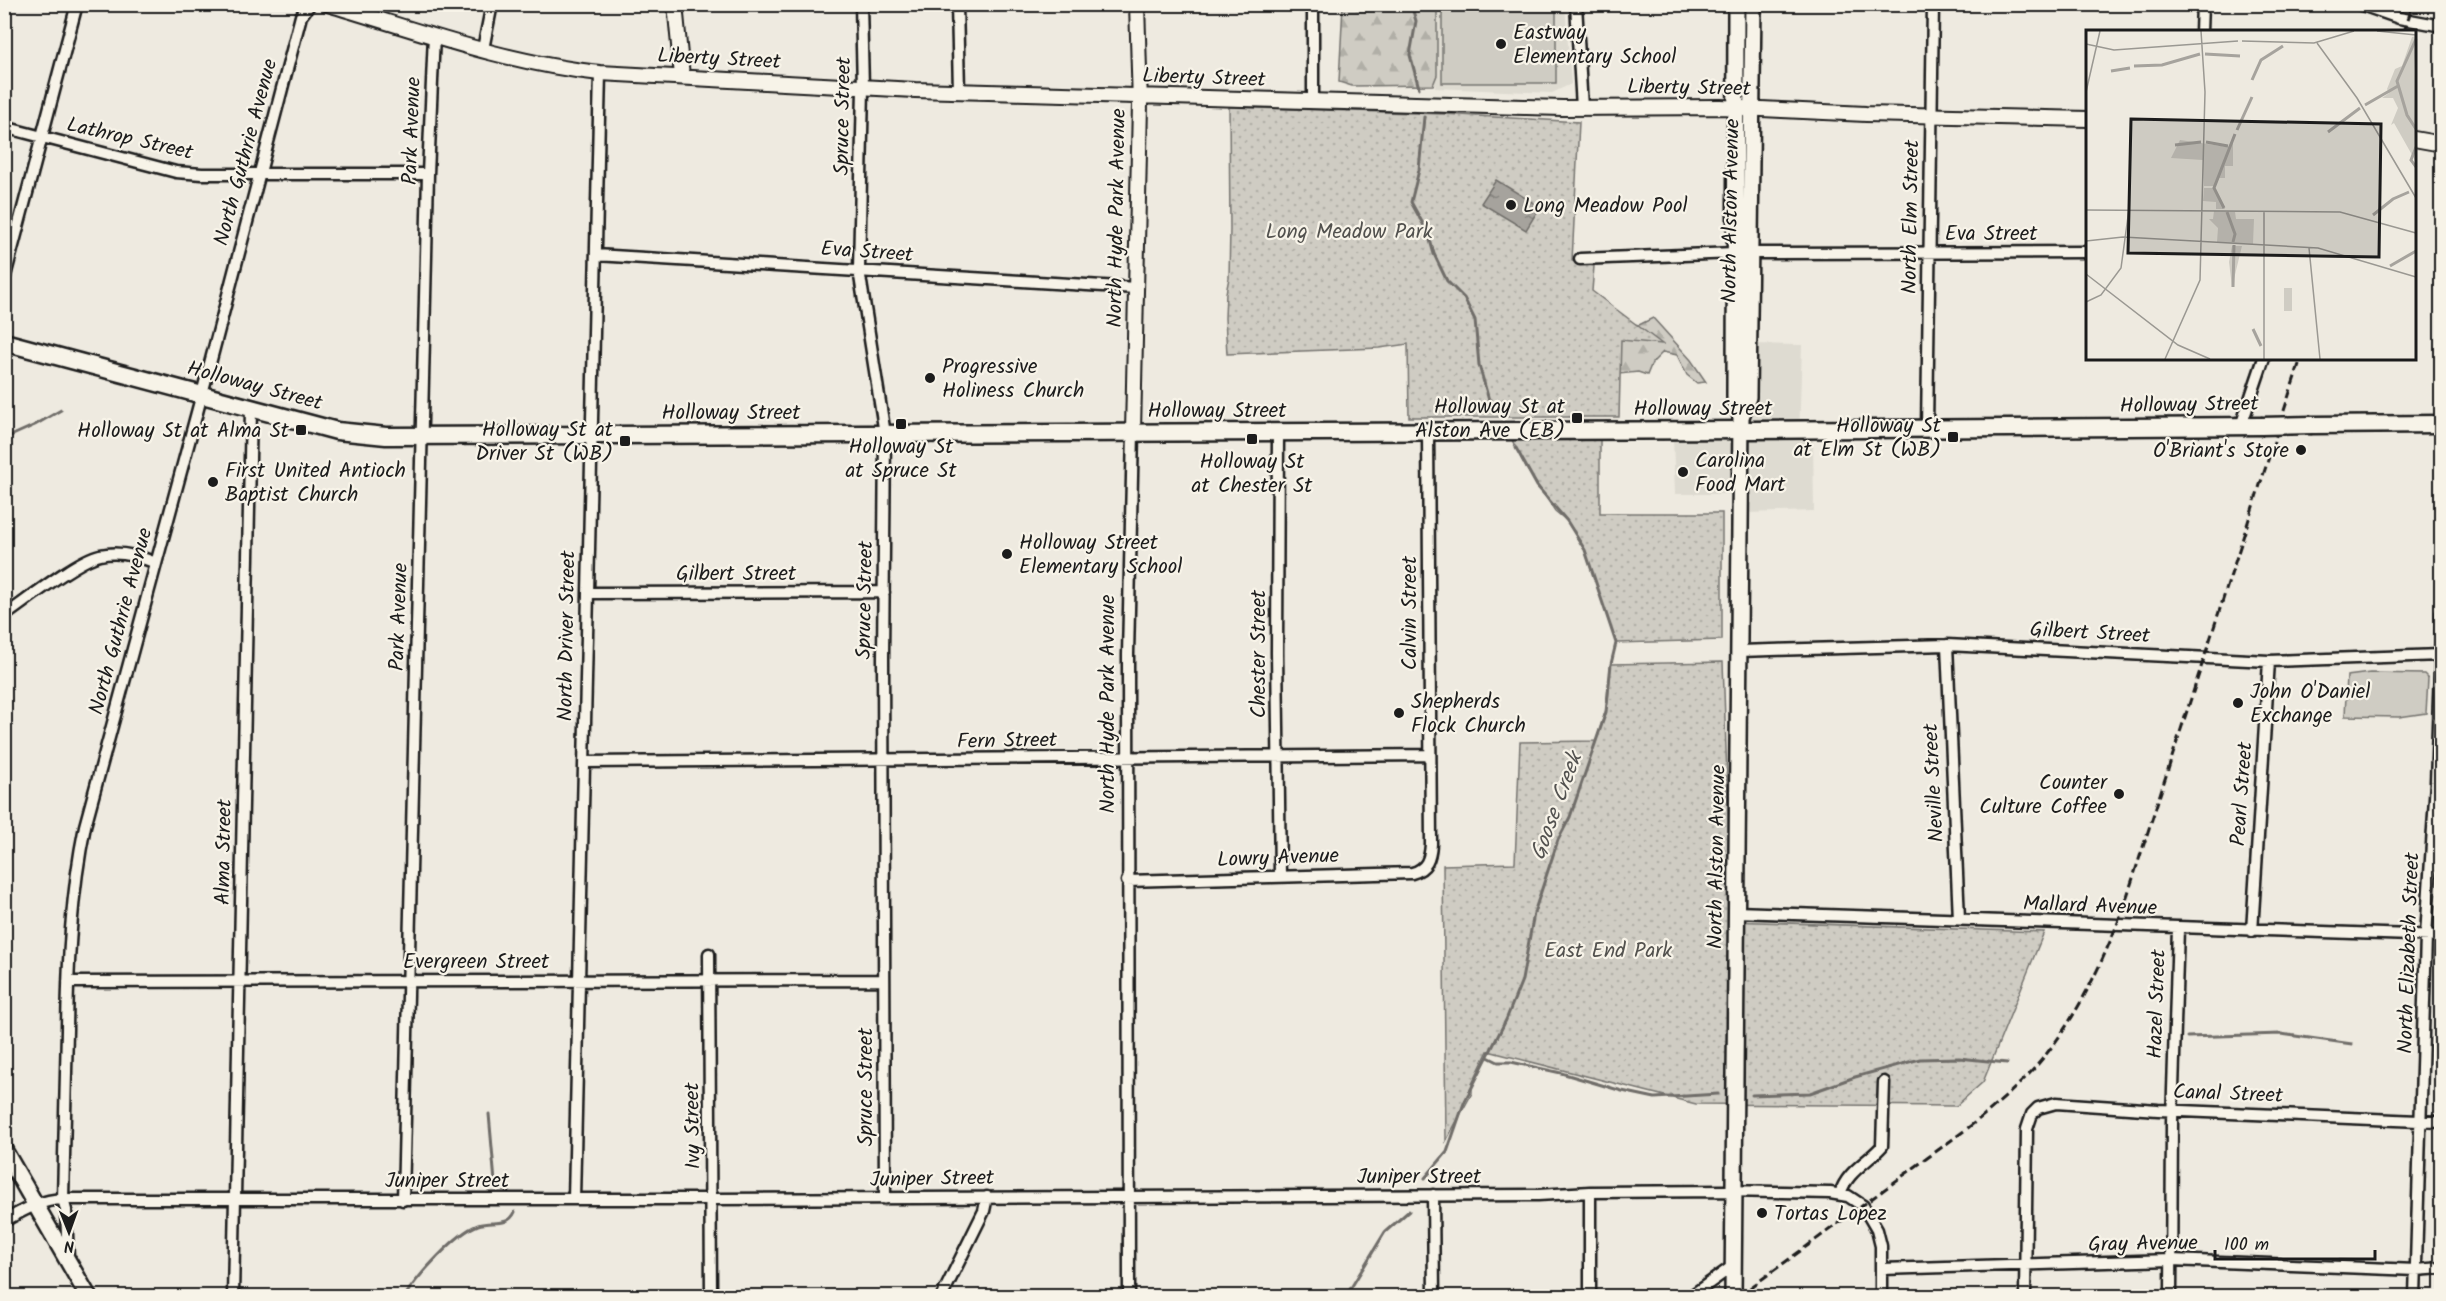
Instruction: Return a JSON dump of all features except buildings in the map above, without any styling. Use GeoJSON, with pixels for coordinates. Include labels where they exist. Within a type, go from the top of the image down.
{"type":"FeatureCollection","features":[{"type":"Feature","properties":{"kind":"main road","name":"North Alston Avenue"},"geometry":{"type":"LineString","coordinates":[[1736,4],[1735,108],[1742,253]]}},
{"type":"Feature","properties":{"kind":"main road","name":"North Alston Avenue"},"geometry":{"type":"LineString","coordinates":[[1733,1296],[1741,424],[1735,397],[1752,108],[1753,4]]}},
{"type":"Feature","properties":{"kind":"main road","name":"Holloway Street"},"geometry":{"type":"LineString","coordinates":[[4,342],[251,409],[353,434],[1428,432],[1741,424],[1928,429],[2442,424]]}},
{"type":"Feature","properties":{"kind":"main road"},"geometry":{"type":"LineString","coordinates":[[4,1150],[88,1296]]}},
{"type":"Feature","properties":{"kind":"street"},"geometry":{"type":"LineString","coordinates":[[4,280],[77,4]]}},
{"type":"Feature","properties":{"kind":"street","name":"North Guthrie Avenue"},"geometry":{"type":"LineString","coordinates":[[69,1263],[66,1210],[63,1199],[68,982],[72,896],[81,844],[302,16],[310,4]]}},
{"type":"Feature","properties":{"kind":"street","name":"Liberty Street"},"geometry":{"type":"LineString","coordinates":[[328,4],[366,10],[434,35],[525,61],[563,69],[600,73],[959,91],[1582,108],[1752,108],[1931,116],[2086,119]]}},
{"type":"Feature","properties":{"kind":"street"},"geometry":{"type":"LineString","coordinates":[[483,49],[492,4]]}},
{"type":"Feature","properties":{"kind":"street"},"geometry":{"type":"LineString","coordinates":[[675,4],[682,76]]}},
{"type":"Feature","properties":{"kind":"street","name":"Spruce Street"},"geometry":{"type":"LineString","coordinates":[[861,4],[864,88],[859,270],[885,434],[883,761],[885,1198]]}},
{"type":"Feature","properties":{"kind":"street"},"geometry":{"type":"LineString","coordinates":[[957,4],[959,91]]}},
{"type":"Feature","properties":{"kind":"street","name":"North Hyde Park Avenue"},"geometry":{"type":"LineString","coordinates":[[1129,1296],[1127,881],[1132,432],[1140,96],[1137,4]]}},
{"type":"Feature","properties":{"kind":"street"},"geometry":{"type":"LineString","coordinates":[[1313,4],[1313,101]]}},
{"type":"Feature","properties":{"kind":"street"},"geometry":{"type":"LineString","coordinates":[[1576,4],[1582,108]]}},
{"type":"Feature","properties":{"kind":"street","name":"North Elm Street"},"geometry":{"type":"LineString","coordinates":[[1928,429],[1933,4]]}},
{"type":"Feature","properties":{"kind":"street"},"geometry":{"type":"LineString","coordinates":[[2201,30],[2202,4]]}},
{"type":"Feature","properties":{"kind":"street"},"geometry":{"type":"LineString","coordinates":[[2360,4],[2398,18],[2442,26]]}},
{"type":"Feature","properties":{"kind":"street","name":"Park Avenue"},"geometry":{"type":"LineString","coordinates":[[403,1200],[428,174],[434,35]]}},
{"type":"Feature","properties":{"kind":"street","name":"North Driver Street"},"geometry":{"type":"LineString","coordinates":[[574,1199],[600,73]]}},
{"type":"Feature","properties":{"kind":"street","name":"Lathrop Street"},"geometry":{"type":"LineString","coordinates":[[4,127],[165,170],[202,174],[428,174]]}},
{"type":"Feature","properties":{"kind":"street"},"geometry":{"type":"LineString","coordinates":[[2416,139],[2442,144]]}},
{"type":"Feature","properties":{"kind":"street","name":"Eva Street"},"geometry":{"type":"LineString","coordinates":[[1580,259],[1742,253],[2086,252]]}},
{"type":"Feature","properties":{"kind":"street","name":"Eva Street"},"geometry":{"type":"LineString","coordinates":[[596,255],[1136,288]]}},
{"type":"Feature","properties":{"kind":"street"},"geometry":{"type":"LineString","coordinates":[[2241,426],[2263,360]]}},
{"type":"Feature","properties":{"kind":"street","name":"Alma Street"},"geometry":{"type":"LineString","coordinates":[[233,1296],[251,409]]}},
{"type":"Feature","properties":{"kind":"street","name":"Chester Street"},"geometry":{"type":"LineString","coordinates":[[1278,432],[1280,876]]}},
{"type":"Feature","properties":{"kind":"street","name":"Calvin Street"},"geometry":{"type":"LineString","coordinates":[[1427,865],[1431,844],[1428,432]]}},
{"type":"Feature","properties":{"kind":"street"},"geometry":{"type":"LineString","coordinates":[[4,616],[91,557],[109,553],[130,555],[156,562]]}},
{"type":"Feature","properties":{"kind":"street","name":"Gilbert Street"},"geometry":{"type":"LineString","coordinates":[[588,593],[884,592]]}},
{"type":"Feature","properties":{"kind":"street","name":"North Elizabeth Street"},"geometry":{"type":"LineString","coordinates":[[2415,1296],[2426,936],[2439,782],[2442,613]]}},
{"type":"Feature","properties":{"kind":"street","name":"Gilbert Street"},"geometry":{"type":"LineString","coordinates":[[1739,651],[1947,645],[2269,661],[2440,656]]}},
{"type":"Feature","properties":{"kind":"street","name":"Neville Street"},"geometry":{"type":"LineString","coordinates":[[1947,645],[1959,919]]}},
{"type":"Feature","properties":{"kind":"street","name":"Pearl Street"},"geometry":{"type":"LineString","coordinates":[[2252,931],[2269,661]]}},
{"type":"Feature","properties":{"kind":"street","name":"Fern Street"},"geometry":{"type":"LineString","coordinates":[[584,762],[1430,755]]}},
{"type":"Feature","properties":{"kind":"street","name":"Lowry Avenue"},"geometry":{"type":"LineString","coordinates":[[1127,881],[1412,873],[1420,871],[1427,865]]}},
{"type":"Feature","properties":{"kind":"street","name":"Mallard Avenue"},"geometry":{"type":"LineString","coordinates":[[1736,912],[2442,936]]}},
{"type":"Feature","properties":{"kind":"street","name":"Hazel Street"},"geometry":{"type":"LineString","coordinates":[[2170,1296],[2172,1111],[2178,928]]}},
{"type":"Feature","properties":{"kind":"street","name":"Ivy Street"},"geometry":{"type":"LineString","coordinates":[[709,954],[711,1296]]}},
{"type":"Feature","properties":{"kind":"street","name":"Evergreen Street"},"geometry":{"type":"LineString","coordinates":[[68,982],[883,980]]}},
{"type":"Feature","properties":{"kind":"street"},"geometry":{"type":"LineString","coordinates":[[1840,1194],[1844,1182],[1852,1172],[1882,1146],[1884,1082]]}},
{"type":"Feature","properties":{"kind":"street","name":"Canal Street"},"geometry":{"type":"LineString","coordinates":[[2026,1266],[2026,1129],[2032,1114],[2038,1108],[2056,1103],[2172,1111],[2442,1122]]}},
{"type":"Feature","properties":{"kind":"street","name":"Juniper Street"},"geometry":{"type":"LineString","coordinates":[[4,1221],[50,1199],[712,1199],[1538,1195],[1590,1192],[1734,1191],[1840,1194],[1857,1200],[1877,1230],[1881,1246],[1882,1269]]}},
{"type":"Feature","properties":{"kind":"street"},"geometry":{"type":"LineString","coordinates":[[1590,1192],[1590,1296]]}},
{"type":"Feature","properties":{"kind":"street"},"geometry":{"type":"LineString","coordinates":[[1433,1195],[1434,1296]]}},
{"type":"Feature","properties":{"kind":"street"},"geometry":{"type":"LineString","coordinates":[[942,1296],[984,1211],[987,1197]]}},
{"type":"Feature","properties":{"kind":"street","name":"Gray Avenue"},"geometry":{"type":"LineString","coordinates":[[1882,1269],[2171,1260],[2416,1270],[2442,1268]]}},
{"type":"Feature","properties":{"kind":"street"},"geometry":{"type":"LineString","coordinates":[[1690,1296],[1733,1266]]}},
{"type":"Feature","properties":{"kind":"street"},"geometry":{"type":"LineString","coordinates":[[2025,1296],[2026,1266]]}},
{"type":"Feature","properties":{"kind":"street"},"geometry":{"type":"LineString","coordinates":[[1881,1296],[1882,1269]]}},
{"type":"Feature","properties":{"kind":"shaded area","name":"Eastway Elementary School"},"geometry":{"type":"Polygon","coordinates":[[[1435,5],[1565,5],[1571,84],[1552,93],[1435,88],[1435,5]]]}},
{"type":"Feature","properties":{"kind":"shaded area"},"geometry":{"type":"Polygon","coordinates":[[[1748,344],[1802,345],[1799,437],[1813,439],[1814,511],[1745,513],[1744,494],[1675,494],[1673,438],[1748,437],[1748,344]]]}},
{"type":"Feature","properties":{"kind":"green space"},"geometry":{"type":"Polygon","coordinates":[[[1343,5],[1437,5],[1437,75],[1433,85],[1352,86],[1339,82],[1343,5]]]}},
{"type":"Feature","properties":{"kind":"green space","name":"Eastway Elementary School"},"geometry":{"type":"Polygon","coordinates":[[[1442,5],[1556,5],[1556,83],[1442,83],[1442,5]]]}},
{"type":"Feature","properties":{"kind":"green space","name":"Long Meadow Park"},"geometry":{"type":"Polygon","coordinates":[[[1229,107],[1443,114],[1579,122],[1572,261],[1594,266],[1592,291],[1662,344],[1621,340],[1619,417],[1409,417],[1408,344],[1379,348],[1227,354],[1225,318],[1230,229],[1229,107]]]}},
{"type":"Feature","properties":{"kind":"green space"},"geometry":{"type":"Polygon","coordinates":[[[1653,318],[1691,360],[1706,382],[1697,383],[1687,375],[1677,355],[1663,352],[1652,363],[1647,375],[1638,372],[1619,374],[1621,321],[1639,325],[1653,318]]]}},
{"type":"Feature","properties":{"kind":"green space"},"geometry":{"type":"Polygon","coordinates":[[[1512,440],[1600,440],[1600,513],[1722,513],[1722,640],[1616,643],[1585,550],[1567,521],[1555,511],[1526,468],[1512,440]]]}},
{"type":"Feature","properties":{"kind":"green space","name":"East End Park"},"geometry":{"type":"Polygon","coordinates":[[[1723,662],[1732,921],[2044,932],[1983,1082],[1956,1106],[1696,1104],[1488,1051],[1472,1084],[1472,1093],[1446,1141],[1443,865],[1515,863],[1520,742],[1596,741],[1608,703],[1611,664],[1723,662]]]}},
{"type":"Feature","properties":{"kind":"green space"},"geometry":{"type":"Polygon","coordinates":[[[2370,673],[2424,674],[2428,678],[2426,713],[2399,717],[2345,716],[2347,676],[2370,673]]]}},
{"type":"Feature","properties":{"kind":"water","name":"Long Meadow Pool"},"geometry":{"type":"Polygon","coordinates":[[[1496,180],[1540,207],[1526,230],[1481,203],[1496,180]]]}},
{"type":"Feature","properties":{"kind":"waterway","name":"Goose Creek"},"geometry":{"type":"LineString","coordinates":[[1411,4],[1416,21],[1410,55],[1419,88]]}},
{"type":"Feature","properties":{"kind":"waterway","name":"Goose Creek"},"geometry":{"type":"LineString","coordinates":[[1424,117],[1419,170],[1411,202],[1428,233],[1434,254],[1447,281],[1464,298],[1475,320],[1479,365],[1492,411]]}},
{"type":"Feature","properties":{"kind":"waterway"},"geometry":{"type":"LineString","coordinates":[[4,439],[61,410]]}},
{"type":"Feature","properties":{"kind":"waterway","name":"Goose Creek"},"geometry":{"type":"LineString","coordinates":[[1425,1178],[1447,1152],[1464,1103],[1506,1020],[1522,980],[1534,913],[1558,840],[1570,817],[1606,712],[1611,664],[1616,643],[1585,550],[1567,521],[1537,486],[1516,448]]}},
{"type":"Feature","properties":{"kind":"waterway"},"geometry":{"type":"LineString","coordinates":[[2187,1037],[2281,1034],[2352,1044]]}},
{"type":"Feature","properties":{"kind":"waterway"},"geometry":{"type":"LineString","coordinates":[[1488,1057],[1498,1062],[1511,1062],[1561,1073],[1655,1098],[1718,1094]]}},
{"type":"Feature","properties":{"kind":"waterway"},"geometry":{"type":"LineString","coordinates":[[1752,1095],[1810,1093],[1855,1077],[1920,1059],[1959,1058],[2007,1063]]}},
{"type":"Feature","properties":{"kind":"waterway"},"geometry":{"type":"LineString","coordinates":[[2435,1105],[2442,1103]]}},
{"type":"Feature","properties":{"kind":"waterway"},"geometry":{"type":"LineString","coordinates":[[489,1114],[495,1182]]}},
{"type":"Feature","properties":{"kind":"waterway","name":"Goose Creek"},"geometry":{"type":"LineString","coordinates":[[1346,1296],[1385,1232],[1409,1211]]}},
{"type":"Feature","properties":{"kind":"waterway"},"geometry":{"type":"LineString","coordinates":[[405,1296],[428,1267],[459,1237],[478,1225],[504,1222],[515,1212]]}},
{"type":"Feature","properties":{"kind":"railway"},"geometry":{"type":"LineString","coordinates":[[2405,30],[2413,4]]}},
{"type":"Feature","properties":{"kind":"railway"},"geometry":{"type":"LineString","coordinates":[[1739,1296],[1990,1110],[2045,1056],[2072,1017],[2094,976],[2122,912],[2300,360]]}},
{"type":"Feature","properties":{"kind":"place","name":"Eastway Elementary School"},"geometry":{"type":"Point","coordinates":[1501,44]}},
{"type":"Feature","properties":{"kind":"place","name":"Long Meadow Pool"},"geometry":{"type":"Point","coordinates":[1511,205]}},
{"type":"Feature","properties":{"kind":"place","name":"Progressive Holiness Church"},"geometry":{"type":"Point","coordinates":[930,378]}},
{"type":"Feature","properties":{"kind":"place","name":"Holloway St at Alston Ave (EB)"},"geometry":{"type":"Point","coordinates":[1577,418]}},
{"type":"Feature","properties":{"kind":"place","name":"Holloway St at Spruce St"},"geometry":{"type":"Point","coordinates":[901,424]}},
{"type":"Feature","properties":{"kind":"place","name":"Holloway St at Alma St"},"geometry":{"type":"Point","coordinates":[301,430]}},
{"type":"Feature","properties":{"kind":"place","name":"Holloway St at Elm St (WB)"},"geometry":{"type":"Point","coordinates":[1953,437]}},
{"type":"Feature","properties":{"kind":"place","name":"Holloway St at Chester St"},"geometry":{"type":"Point","coordinates":[1252,439]}},
{"type":"Feature","properties":{"kind":"place","name":"Holloway St at Driver St (WB)"},"geometry":{"type":"Point","coordinates":[625,441]}},
{"type":"Feature","properties":{"kind":"place","name":"O'Briant's Store"},"geometry":{"type":"Point","coordinates":[2301,450]}},
{"type":"Feature","properties":{"kind":"place","name":"Carolina Food Mart"},"geometry":{"type":"Point","coordinates":[1683,472]}},
{"type":"Feature","properties":{"kind":"place","name":"First United Antioch Baptist Church"},"geometry":{"type":"Point","coordinates":[213,482]}},
{"type":"Feature","properties":{"kind":"place","name":"Holloway Street Elementary School"},"geometry":{"type":"Point","coordinates":[1007,554]}},
{"type":"Feature","properties":{"kind":"place","name":"John O'Daniel Exchange"},"geometry":{"type":"Point","coordinates":[2238,703]}},
{"type":"Feature","properties":{"kind":"place","name":"Shepherds Flock Church"},"geometry":{"type":"Point","coordinates":[1399,713]}},
{"type":"Feature","properties":{"kind":"place","name":"Counter Culture Coffee"},"geometry":{"type":"Point","coordinates":[2119,794]}},
{"type":"Feature","properties":{"kind":"place","name":"Tortas Lopez"},"geometry":{"type":"Point","coordinates":[1762,1213]}}]}
